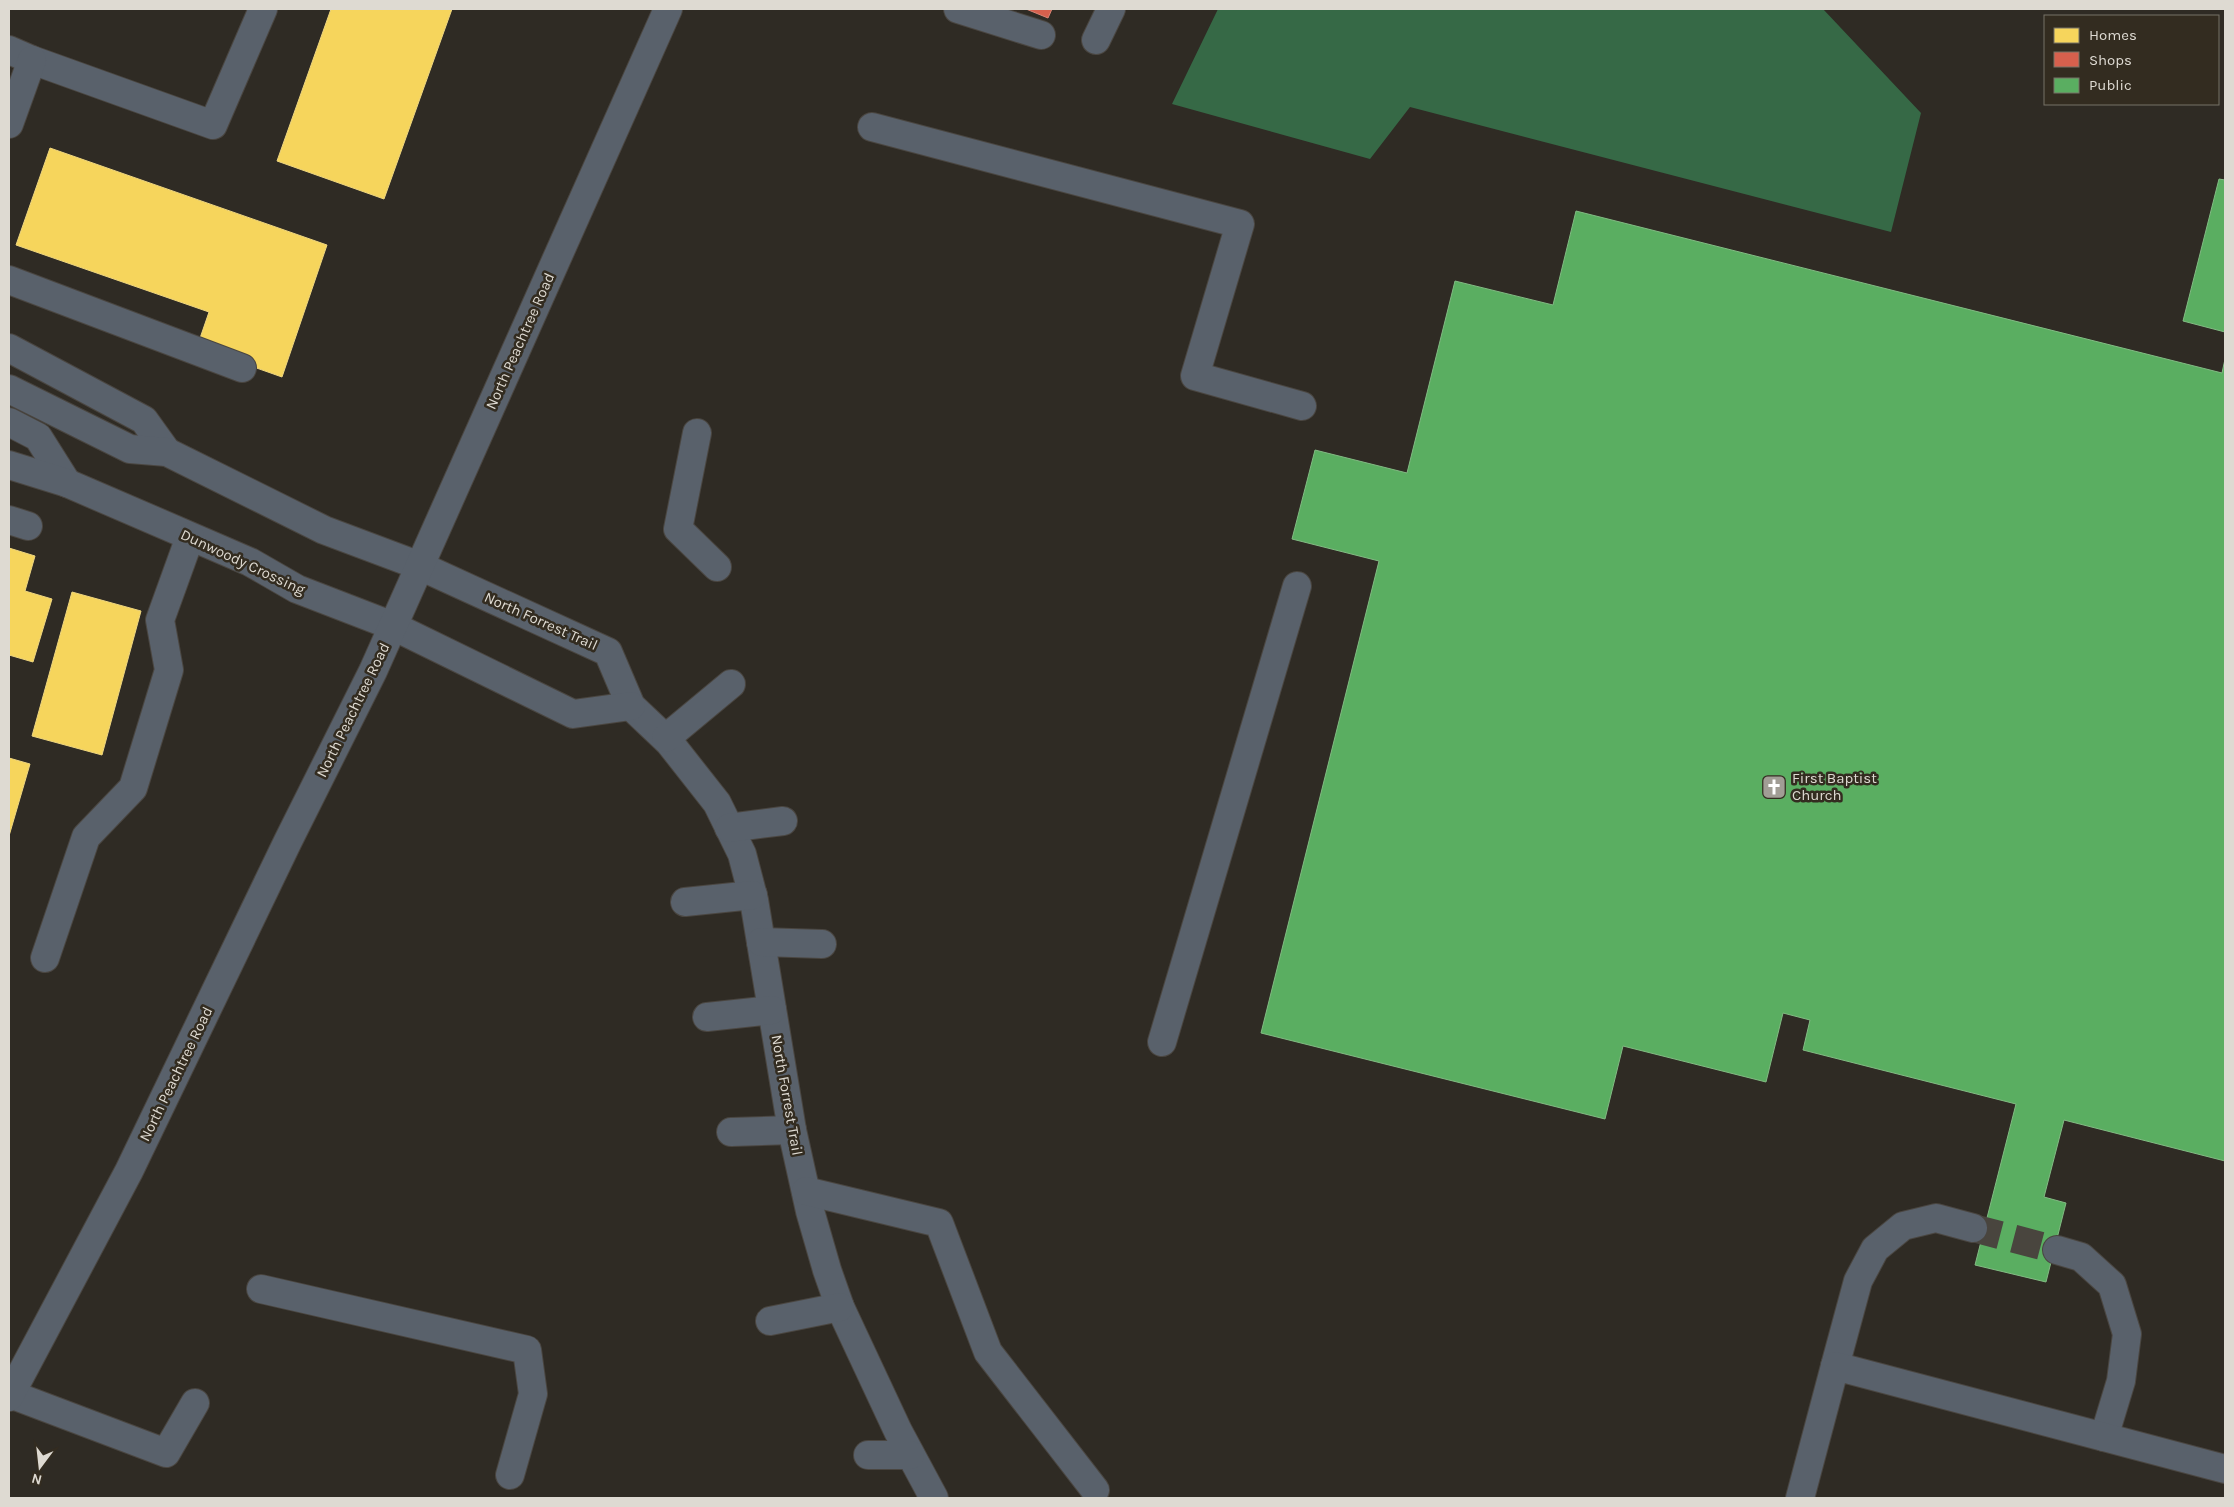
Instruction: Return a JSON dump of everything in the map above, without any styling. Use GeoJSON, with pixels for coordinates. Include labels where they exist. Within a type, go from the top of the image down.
{"type":"FeatureCollection","features":[{"type":"Feature","properties":{"kind":"street"},"geometry":{"type":"LineString","coordinates":[[9,124],[20,55],[213,125],[263,9]]}},
{"type":"Feature","properties":{"kind":"street","name":"North Peachtree Road"},"geometry":{"type":"LineString","coordinates":[[10,1395],[129,1171],[373,671],[668,9]]}},
{"type":"Feature","properties":{"kind":"street"},"geometry":{"type":"LineString","coordinates":[[958,9],[1041,35]]}},
{"type":"Feature","properties":{"kind":"street"},"geometry":{"type":"LineString","coordinates":[[1096,40],[1111,9]]}},
{"type":"Feature","properties":{"kind":"street"},"geometry":{"type":"LineString","coordinates":[[872,127],[1240,224],[1195,376],[1302,406]]}},
{"type":"Feature","properties":{"kind":"street"},"geometry":{"type":"LineString","coordinates":[[9,280],[242,368]]}},
{"type":"Feature","properties":{"kind":"street"},"geometry":{"type":"LineString","coordinates":[[9,348],[144,420],[167,452]]}},
{"type":"Feature","properties":{"kind":"street"},"geometry":{"type":"LineString","coordinates":[[9,389],[130,449],[167,452],[324,530],[420,566]]}},
{"type":"Feature","properties":{"kind":"street"},"geometry":{"type":"LineString","coordinates":[[9,422],[38,437],[67,483]]}},
{"type":"Feature","properties":{"kind":"street"},"geometry":{"type":"LineString","coordinates":[[697,433],[678,529],[717,567]]}},
{"type":"Feature","properties":{"kind":"street","name":"Dunwoody Crossing"},"geometry":{"type":"LineString","coordinates":[[9,465],[67,483],[250,562],[297,589],[392,626]]}},
{"type":"Feature","properties":{"kind":"street"},"geometry":{"type":"LineString","coordinates":[[45,958],[86,837],[133,788],[169,670],[160,620],[190,536]]}},
{"type":"Feature","properties":{"kind":"street","name":"North Forrest Trail"},"geometry":{"type":"LineString","coordinates":[[420,566],[608,652],[631,706],[666,738],[717,803],[742,854],[753,896],[792,1130],[827,1270],[840,1307],[910,1455],[934,1498]]}},
{"type":"Feature","properties":{"kind":"street"},"geometry":{"type":"LineString","coordinates":[[1162,1042],[1297,586]]}},
{"type":"Feature","properties":{"kind":"street"},"geometry":{"type":"LineString","coordinates":[[392,626],[573,714],[631,706]]}},
{"type":"Feature","properties":{"kind":"street"},"geometry":{"type":"LineString","coordinates":[[666,738],[731,684]]}},
{"type":"Feature","properties":{"kind":"street"},"geometry":{"type":"LineString","coordinates":[[729,828],[783,820]]}},
{"type":"Feature","properties":{"kind":"street"},"geometry":{"type":"LineString","coordinates":[[685,902],[753,896]]}},
{"type":"Feature","properties":{"kind":"street"},"geometry":{"type":"LineString","coordinates":[[761,942],[822,944]]}},
{"type":"Feature","properties":{"kind":"street"},"geometry":{"type":"LineString","coordinates":[[706,1017],[772,1010]]}},
{"type":"Feature","properties":{"kind":"street"},"geometry":{"type":"LineString","coordinates":[[731,1132],[792,1130]]}},
{"type":"Feature","properties":{"kind":"street"},"geometry":{"type":"LineString","coordinates":[[806,1191],[939,1223],[988,1352],[1095,1490]]}},
{"type":"Feature","properties":{"kind":"street"},"geometry":{"type":"LineString","coordinates":[[1800,1498],[1858,1281],[1875,1249],[1903,1226],[1936,1218],[1973,1228]]}},
{"type":"Feature","properties":{"kind":"street"},"geometry":{"type":"LineString","coordinates":[[2057,1250],[2081,1257],[2112,1286],[2127,1334],[2121,1381],[2104,1437]]}},
{"type":"Feature","properties":{"kind":"street"},"geometry":{"type":"LineString","coordinates":[[261,1289],[527,1350],[533,1394],[510,1475]]}},
{"type":"Feature","properties":{"kind":"street"},"geometry":{"type":"LineString","coordinates":[[770,1321],[840,1307]]}},
{"type":"Feature","properties":{"kind":"street"},"geometry":{"type":"LineString","coordinates":[[1835,1366],[2225,1469]]}},
{"type":"Feature","properties":{"kind":"street"},"geometry":{"type":"LineString","coordinates":[[10,1395],[166,1453],[195,1403]]}},
{"type":"Feature","properties":{"kind":"street"},"geometry":{"type":"LineString","coordinates":[[868,1455],[910,1455]]}},
{"type":"Feature","properties":{"kind":"green space"},"geometry":{"type":"Polygon","coordinates":[[[1218,9],[1823,9],[1921,113],[1891,232],[1410,107],[1370,159],[1172,104],[1218,9]]]}},
{"type":"Feature","properties":{"kind":"building: Homes"},"geometry":{"type":"Polygon","coordinates":[[[331,9],[452,9],[384,199],[277,161],[331,9]]]}},
{"type":"Feature","properties":{"kind":"building: Homes"},"geometry":{"type":"Polygon","coordinates":[[[50,148],[327,245],[282,377],[197,347],[209,312],[16,245],[50,148]]]}},
{"type":"Feature","properties":{"kind":"building: Homes"},"geometry":{"type":"Polygon","coordinates":[[[9,548],[35,556],[25,591],[52,599],[33,662],[9,655],[9,548]]]}},
{"type":"Feature","properties":{"kind":"building: Homes"},"geometry":{"type":"Polygon","coordinates":[[[72,592],[141,611],[102,755],[32,736],[72,592]]]}},
{"type":"Feature","properties":{"kind":"building: Homes"},"geometry":{"type":"Polygon","coordinates":[[[9,758],[30,764],[9,836],[9,758]]]}},
{"type":"Feature","properties":{"kind":"building: Shops"},"geometry":{"type":"Polygon","coordinates":[[[1026,9],[1052,9],[1048,18],[1026,9]]]}},
{"type":"Feature","properties":{"kind":"building: Public"},"geometry":{"type":"Polygon","coordinates":[[[2219,179],[2225,180],[2225,332],[2183,321],[2219,179]]]}},
{"type":"Feature","properties":{"kind":"building: Public","name":"First Baptist Church"},"geometry":{"type":"Polygon","coordinates":[[[1576,211],[2222,373],[2225,359],[2225,1161],[2064,1120],[2044,1197],[2066,1203],[2046,1282],[1975,1265],[2016,1104],[1803,1050],[1810,1020],[1783,1013],[1766,1082],[1623,1046],[1605,1119],[1261,1033],[1379,561],[1292,539],[1315,450],[1407,473],[1455,281],[1553,305],[1576,211]]]}},
{"type":"Feature","properties":{"kind":"tunnel"},"geometry":{"type":"LineString","coordinates":[[1973,1228],[2057,1250]]}},
{"type":"Feature","properties":{"kind":"place","name":"First Baptist Church"},"geometry":{"type":"Point","coordinates":[1774,787]}}]}
